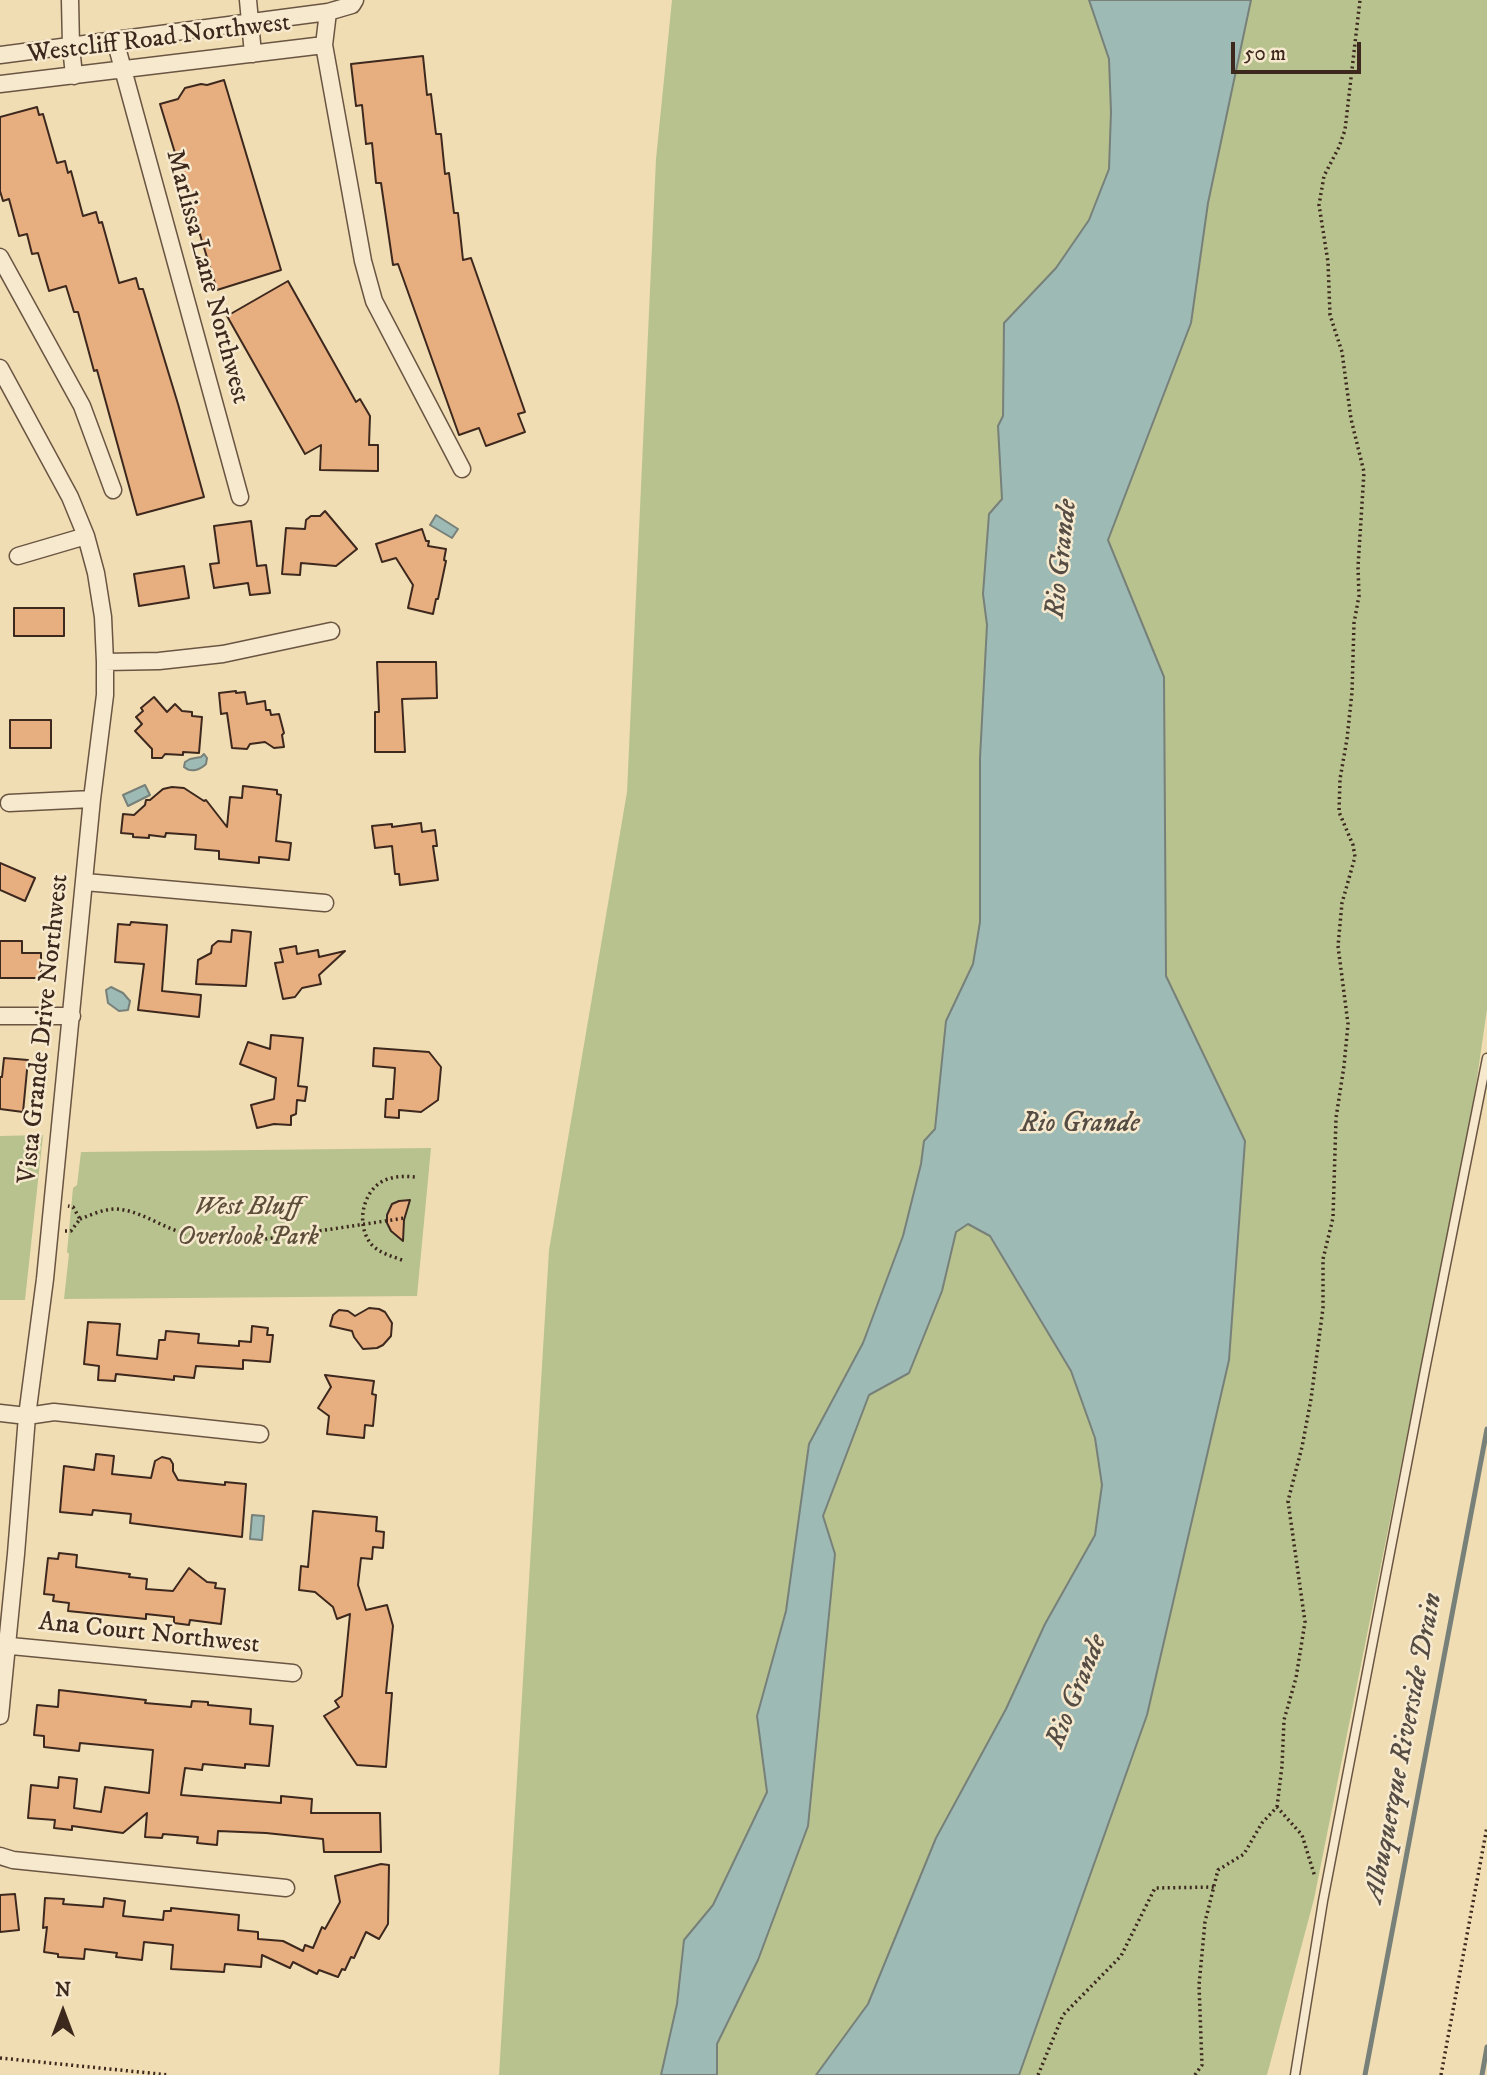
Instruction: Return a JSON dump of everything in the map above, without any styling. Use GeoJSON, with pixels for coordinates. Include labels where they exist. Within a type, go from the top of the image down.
{"type":"FeatureCollection","features":[{"type":"Feature","properties":{"kind":"street"},"geometry":{"type":"LineString","coordinates":[[70,0],[74,76]]}},
{"type":"Feature","properties":{"kind":"street"},"geometry":{"type":"LineString","coordinates":[[248,0],[253,54]]}},
{"type":"Feature","properties":{"kind":"street","name":"Westcliff Road Northwest"},"geometry":{"type":"LineString","coordinates":[[0,55],[328,12],[352,5],[355,0]]}},
{"type":"Feature","properties":{"kind":"street"},"geometry":{"type":"LineString","coordinates":[[328,12],[324,45],[363,261],[374,301],[462,469]]}},
{"type":"Feature","properties":{"kind":"street","name":"Marlissa Lane Northwest"},"geometry":{"type":"LineString","coordinates":[[115,40],[240,497]]}},
{"type":"Feature","properties":{"kind":"street","name":"Westcliff Road Northwest"},"geometry":{"type":"LineString","coordinates":[[0,84],[324,45]]}},
{"type":"Feature","properties":{"kind":"street"},"geometry":{"type":"LineString","coordinates":[[0,257],[82,406],[113,490]]}},
{"type":"Feature","properties":{"kind":"street","name":"Vista Grande Drive Northwest"},"geometry":{"type":"LineString","coordinates":[[0,368],[70,497],[86,537],[96,573],[103,617],[105,662],[105,695],[92,799],[46,1279],[27,1416],[16,1554],[4,1645],[0,1716]]}},
{"type":"Feature","properties":{"kind":"street"},"geometry":{"type":"LineString","coordinates":[[18,556],[86,537]]}},
{"type":"Feature","properties":{"kind":"street"},"geometry":{"type":"LineString","coordinates":[[105,662],[159,661],[223,653],[331,631]]}},
{"type":"Feature","properties":{"kind":"street"},"geometry":{"type":"LineString","coordinates":[[9,803],[92,799]]}},
{"type":"Feature","properties":{"kind":"street"},"geometry":{"type":"LineString","coordinates":[[85,881],[325,903]]}},
{"type":"Feature","properties":{"kind":"street"},"geometry":{"type":"LineString","coordinates":[[0,1016],[72,1016]]}},
{"type":"Feature","properties":{"kind":"street"},"geometry":{"type":"LineString","coordinates":[[0,1413],[27,1416],[54,1412],[260,1434]]}},
{"type":"Feature","properties":{"kind":"street","name":"Ana Court Northwest"},"geometry":{"type":"LineString","coordinates":[[4,1645],[293,1673]]}},
{"type":"Feature","properties":{"kind":"street"},"geometry":{"type":"LineString","coordinates":[[0,1856],[13,1860],[286,1888]]}},
{"type":"Feature","properties":{"kind":"lane"},"geometry":{"type":"LineString","coordinates":[[1294,2075],[1323,1901],[1487,1058]]}},
{"type":"Feature","properties":{"kind":"path"},"geometry":{"type":"LineString","coordinates":[[1195,2075],[1202,2065],[1199,1985],[1205,1922],[1218,1870],[1244,1854],[1262,1823],[1278,1807],[1284,1720],[1296,1678],[1305,1622],[1288,1501],[1302,1447],[1320,1344],[1323,1259],[1333,1218],[1336,1118],[1348,1024],[1338,946],[1342,904],[1355,857],[1353,845],[1339,812],[1340,779],[1349,716],[1354,623],[1359,596],[1358,567],[1364,472],[1351,419],[1342,352],[1330,315],[1328,262],[1319,205],[1324,176],[1345,130],[1360,0]]}},
{"type":"Feature","properties":{"kind":"path"},"geometry":{"type":"LineString","coordinates":[[402,1260],[387,1255],[371,1244],[363,1223],[365,1201],[381,1182],[395,1177],[415,1177]]}},
{"type":"Feature","properties":{"kind":"path"},"geometry":{"type":"LineString","coordinates":[[67,1206],[72,1207],[80,1219]]}},
{"type":"Feature","properties":{"kind":"path"},"geometry":{"type":"LineString","coordinates":[[65,1231],[71,1231],[80,1219],[116,1209],[133,1212],[190,1236],[229,1242],[246,1242],[405,1218]]}},
{"type":"Feature","properties":{"kind":"path"},"geometry":{"type":"LineString","coordinates":[[1278,1807],[1302,1835],[1323,1901]]}},
{"type":"Feature","properties":{"kind":"path"},"geometry":{"type":"LineString","coordinates":[[1441,2075],[1487,1827]]}},
{"type":"Feature","properties":{"kind":"path"},"geometry":{"type":"LineString","coordinates":[[1038,2075],[1063,2015],[1121,1956],[1155,1888],[1214,1887]]}},
{"type":"Feature","properties":{"kind":"path"},"geometry":{"type":"LineString","coordinates":[[0,2058],[169,2075]]}},
{"type":"Feature","properties":{"kind":"green space"},"geometry":{"type":"Polygon","coordinates":[[[672,0],[1089,0],[1109,59],[1109,169],[1089,220],[1056,268],[1004,324],[1003,416],[998,426],[1002,499],[989,515],[983,594],[987,625],[980,758],[980,922],[973,964],[946,1021],[935,1129],[924,1141],[903,1236],[863,1343],[809,1445],[786,1611],[757,1716],[767,1792],[713,1905],[685,1940],[677,2004],[661,2075],[499,2075],[549,1250],[627,792],[656,159],[672,0]]]}},
{"type":"Feature","properties":{"kind":"green space"},"geometry":{"type":"Polygon","coordinates":[[[1251,0],[1487,0],[1487,1009],[1473,1106],[1314,1899],[1267,2075],[1019,2075],[1147,1715],[1229,1360],[1245,1141],[1166,976],[1164,677],[1108,540],[1191,323],[1208,203],[1251,0]]]}},
{"type":"Feature","properties":{"kind":"green space"},"geometry":{"type":"Polygon","coordinates":[[[43,1135],[25,1300],[0,1300],[0,1136],[43,1135]]]}},
{"type":"Feature","properties":{"kind":"green space","name":"West Bluff Overlook Park"},"geometry":{"type":"Polygon","coordinates":[[[431,1148],[417,1296],[64,1299],[73,1188],[77,1185],[81,1152],[431,1148]]]}},
{"type":"Feature","properties":{"kind":"green space"},"geometry":{"type":"Polygon","coordinates":[[[968,1223],[990,1236],[1071,1371],[1095,1438],[1102,1485],[1095,1535],[1045,1624],[1006,1709],[936,1838],[868,2004],[816,2075],[717,2075],[717,2044],[758,1960],[827,1618],[835,1554],[823,1516],[869,1395],[909,1372],[942,1291],[956,1232],[968,1223]]]}},
{"type":"Feature","properties":{"kind":"water","name":"Rio Grande"},"geometry":{"type":"Polygon","coordinates":[[[1089,0],[1251,0],[1208,203],[1191,323],[1108,540],[1164,677],[1166,976],[1245,1141],[1229,1360],[1147,1715],[1019,2075],[816,2075],[868,2004],[936,1838],[1006,1709],[1045,1624],[1095,1535],[1102,1485],[1095,1438],[1071,1371],[990,1236],[968,1224],[956,1232],[942,1291],[909,1373],[869,1395],[823,1516],[835,1554],[808,1826],[758,1960],[717,2044],[717,2075],[661,2075],[677,2004],[684,1940],[713,1905],[767,1792],[757,1716],[786,1611],[809,1444],[863,1343],[903,1236],[924,1141],[935,1129],[946,1021],[973,964],[980,922],[980,758],[987,625],[983,594],[989,514],[1002,499],[998,426],[1003,416],[1004,323],[1056,268],[1089,220],[1109,169],[1109,59],[1089,0]]]}},
{"type":"Feature","properties":{"kind":"water"},"geometry":{"type":"Polygon","coordinates":[[[436,515],[458,529],[452,538],[430,525],[436,515]]]}},
{"type":"Feature","properties":{"kind":"water"},"geometry":{"type":"Polygon","coordinates":[[[204,754],[207,758],[206,764],[201,768],[192,770],[184,767],[185,762],[204,754]]]}},
{"type":"Feature","properties":{"kind":"water"},"geometry":{"type":"Polygon","coordinates":[[[145,785],[150,795],[128,806],[123,795],[145,785]]]}},
{"type":"Feature","properties":{"kind":"water"},"geometry":{"type":"Polygon","coordinates":[[[111,987],[123,993],[130,1001],[128,1010],[119,1011],[108,1003],[106,990],[111,987]]]}},
{"type":"Feature","properties":{"kind":"water"},"geometry":{"type":"Polygon","coordinates":[[[252,1515],[264,1516],[262,1540],[250,1539],[252,1515]]]}},
{"type":"Feature","properties":{"kind":"building"},"geometry":{"type":"Polygon","coordinates":[[[423,56],[427,95],[431,94],[436,134],[441,134],[445,174],[449,173],[454,213],[458,213],[463,260],[471,258],[525,412],[518,414],[525,432],[486,446],[479,428],[459,435],[398,264],[393,265],[381,183],[376,183],[372,143],[366,144],[362,105],[356,106],[351,64],[423,56]]]}},
{"type":"Feature","properties":{"kind":"building"},"geometry":{"type":"Polygon","coordinates":[[[224,80],[281,270],[217,290],[160,104],[178,99],[185,88],[224,80]]]}},
{"type":"Feature","properties":{"kind":"building"},"geometry":{"type":"Polygon","coordinates":[[[37,107],[39,115],[43,114],[57,163],[65,161],[68,173],[71,171],[83,216],[96,212],[99,223],[102,222],[119,283],[136,278],[139,289],[143,289],[204,497],[137,515],[78,312],[74,312],[66,286],[49,291],[38,253],[32,254],[27,234],[19,236],[9,199],[3,201],[0,191],[0,117],[37,107]]]}},
{"type":"Feature","properties":{"kind":"building"},"geometry":{"type":"Polygon","coordinates":[[[288,281],[356,402],[360,399],[370,416],[369,445],[378,445],[378,471],[320,470],[321,445],[305,454],[227,316],[288,281]]]}},
{"type":"Feature","properties":{"kind":"building"},"geometry":{"type":"Polygon","coordinates":[[[325,511],[357,549],[336,566],[301,563],[300,575],[282,574],[286,528],[305,529],[306,520],[311,516],[320,516],[325,511]]]}},
{"type":"Feature","properties":{"kind":"building"},"geometry":{"type":"Polygon","coordinates":[[[251,521],[257,566],[266,565],[270,593],[250,595],[248,583],[214,588],[210,564],[219,563],[214,526],[251,521]]]}},
{"type":"Feature","properties":{"kind":"building"},"geometry":{"type":"Polygon","coordinates":[[[422,529],[426,541],[429,541],[428,546],[446,549],[446,561],[433,614],[408,608],[413,585],[396,558],[382,562],[376,544],[422,529]]]}},
{"type":"Feature","properties":{"kind":"building"},"geometry":{"type":"Polygon","coordinates":[[[184,566],[189,598],[139,606],[134,574],[184,566]]]}},
{"type":"Feature","properties":{"kind":"building"},"geometry":{"type":"Polygon","coordinates":[[[14,608],[64,608],[64,636],[14,636],[14,608]]]}},
{"type":"Feature","properties":{"kind":"building"},"geometry":{"type":"Polygon","coordinates":[[[377,662],[436,662],[437,698],[402,699],[405,752],[375,752],[375,712],[379,712],[377,662]]]}},
{"type":"Feature","properties":{"kind":"building"},"geometry":{"type":"Polygon","coordinates":[[[245,692],[247,704],[265,701],[266,710],[270,710],[271,715],[279,714],[284,747],[274,748],[265,742],[250,744],[247,749],[232,748],[227,713],[221,714],[219,693],[245,692]]]}},
{"type":"Feature","properties":{"kind":"building"},"geometry":{"type":"Polygon","coordinates":[[[154,697],[167,712],[175,704],[182,711],[192,712],[192,716],[202,717],[199,753],[183,752],[183,755],[165,754],[162,758],[152,758],[152,749],[135,731],[142,724],[136,717],[143,711],[141,708],[154,697]]]}},
{"type":"Feature","properties":{"kind":"building"},"geometry":{"type":"Polygon","coordinates":[[[10,720],[51,720],[51,748],[10,748],[10,720]]]}},
{"type":"Feature","properties":{"kind":"building"},"geometry":{"type":"Polygon","coordinates":[[[243,786],[277,790],[277,794],[281,795],[276,841],[291,843],[289,860],[259,857],[259,863],[219,859],[219,851],[195,849],[196,835],[166,833],[165,837],[149,835],[149,838],[121,833],[123,814],[134,815],[145,805],[146,800],[150,800],[163,789],[172,787],[184,788],[206,800],[227,827],[230,797],[242,798],[243,786]]]}},
{"type":"Feature","properties":{"kind":"building"},"geometry":{"type":"Polygon","coordinates":[[[421,823],[422,832],[435,830],[437,846],[433,846],[438,880],[400,885],[399,874],[395,874],[392,846],[375,848],[372,826],[392,824],[392,827],[421,823]]]}},
{"type":"Feature","properties":{"kind":"building"},"geometry":{"type":"Polygon","coordinates":[[[0,863],[35,878],[25,901],[0,890],[0,863]]]}},
{"type":"Feature","properties":{"kind":"building"},"geometry":{"type":"Polygon","coordinates":[[[131,922],[167,925],[162,991],[201,995],[199,1017],[138,1010],[144,964],[115,962],[118,924],[130,925],[131,922]]]}},
{"type":"Feature","properties":{"kind":"building"},"geometry":{"type":"Polygon","coordinates":[[[232,930],[251,932],[246,986],[196,984],[198,960],[211,953],[212,946],[218,941],[231,942],[232,930]]]}},
{"type":"Feature","properties":{"kind":"building"},"geometry":{"type":"Polygon","coordinates":[[[0,941],[22,941],[22,953],[41,953],[41,978],[0,978],[0,941]]]}},
{"type":"Feature","properties":{"kind":"building"},"geometry":{"type":"Polygon","coordinates":[[[296,946],[297,954],[318,950],[319,957],[345,951],[319,975],[321,984],[302,988],[295,997],[283,999],[275,963],[283,962],[280,949],[296,946]]]}},
{"type":"Feature","properties":{"kind":"building"},"geometry":{"type":"Polygon","coordinates":[[[271,1035],[303,1038],[298,1086],[307,1087],[305,1101],[297,1100],[296,1114],[291,1116],[291,1125],[274,1124],[257,1128],[251,1105],[274,1099],[276,1078],[240,1064],[248,1042],[270,1049],[271,1035]]]}},
{"type":"Feature","properties":{"kind":"building"},"geometry":{"type":"Polygon","coordinates":[[[374,1048],[429,1052],[441,1067],[438,1100],[421,1112],[399,1110],[399,1118],[385,1117],[386,1099],[393,1099],[395,1068],[373,1066],[374,1048]]]}},
{"type":"Feature","properties":{"kind":"building"},"geometry":{"type":"Polygon","coordinates":[[[4,1058],[28,1060],[23,1112],[0,1109],[0,1077],[4,1058]]]}},
{"type":"Feature","properties":{"kind":"building"},"geometry":{"type":"Polygon","coordinates":[[[410,1200],[404,1220],[403,1241],[391,1231],[387,1215],[392,1204],[410,1200]]]}},
{"type":"Feature","properties":{"kind":"building"},"geometry":{"type":"Polygon","coordinates":[[[369,1308],[385,1312],[392,1323],[391,1336],[377,1348],[363,1349],[352,1331],[330,1326],[333,1315],[339,1310],[348,1311],[355,1316],[369,1308]]]}},
{"type":"Feature","properties":{"kind":"building"},"geometry":{"type":"Polygon","coordinates":[[[88,1322],[120,1324],[117,1355],[157,1359],[159,1340],[165,1340],[166,1331],[199,1334],[198,1343],[239,1346],[239,1341],[251,1342],[252,1326],[268,1328],[267,1335],[273,1335],[270,1362],[243,1360],[243,1369],[196,1366],[194,1378],[174,1376],[174,1380],[116,1374],[115,1381],[98,1380],[99,1366],[84,1364],[88,1322]]]}},
{"type":"Feature","properties":{"kind":"building"},"geometry":{"type":"Polygon","coordinates":[[[325,1375],[374,1381],[372,1394],[376,1395],[373,1426],[365,1425],[364,1438],[327,1434],[329,1416],[318,1408],[331,1387],[325,1375]]]}},
{"type":"Feature","properties":{"kind":"building"},"geometry":{"type":"Polygon","coordinates":[[[96,1454],[114,1456],[112,1474],[151,1478],[155,1461],[162,1457],[170,1459],[178,1480],[225,1485],[225,1482],[246,1484],[242,1537],[130,1523],[131,1514],[93,1510],[92,1515],[60,1512],[64,1466],[94,1470],[96,1454]]]}},
{"type":"Feature","properties":{"kind":"building"},"geometry":{"type":"Polygon","coordinates":[[[313,1511],[377,1517],[376,1531],[384,1532],[383,1548],[373,1547],[372,1559],[361,1558],[358,1585],[366,1610],[387,1605],[393,1626],[386,1693],[392,1693],[386,1767],[357,1765],[324,1716],[339,1707],[335,1701],[342,1696],[350,1614],[337,1619],[333,1607],[315,1592],[299,1590],[301,1566],[308,1567],[313,1511]]]}},
{"type":"Feature","properties":{"kind":"building"},"geometry":{"type":"Polygon","coordinates":[[[59,1553],[77,1555],[76,1567],[147,1579],[146,1589],[173,1591],[189,1568],[207,1582],[216,1583],[215,1588],[225,1589],[221,1624],[190,1620],[189,1625],[174,1623],[174,1617],[146,1614],[146,1619],[68,1611],[69,1603],[53,1601],[54,1595],[44,1594],[48,1558],[58,1559],[59,1553]]]}},
{"type":"Feature","properties":{"kind":"building"},"geometry":{"type":"Polygon","coordinates":[[[59,1690],[146,1700],[145,1703],[191,1707],[192,1701],[251,1709],[250,1724],[273,1726],[269,1766],[245,1764],[245,1768],[203,1764],[202,1770],[185,1768],[181,1795],[281,1803],[281,1796],[312,1799],[311,1813],[380,1813],[381,1852],[324,1852],[323,1839],[266,1833],[218,1831],[217,1845],[197,1843],[198,1837],[163,1834],[162,1838],[145,1837],[147,1813],[123,1833],[72,1826],[72,1830],[54,1828],[55,1820],[28,1818],[31,1785],[58,1788],[59,1777],[77,1779],[74,1808],[101,1812],[105,1787],[149,1793],[153,1750],[80,1743],[79,1751],[44,1747],[44,1736],[34,1735],[37,1705],[58,1707],[59,1690]]]}},
{"type":"Feature","properties":{"kind":"building"},"geometry":{"type":"Polygon","coordinates":[[[381,1864],[389,1865],[388,1924],[379,1939],[366,1932],[354,1958],[351,1957],[338,1977],[319,1970],[317,1974],[293,1962],[290,1968],[262,1955],[261,1967],[225,1964],[224,1972],[171,1969],[173,1945],[144,1942],[142,1960],[116,1957],[117,1953],[85,1949],[84,1959],[58,1957],[58,1954],[44,1952],[47,1927],[43,1928],[45,1898],[64,1899],[63,1904],[103,1907],[104,1898],[125,1901],[123,1916],[163,1920],[164,1911],[171,1911],[171,1908],[239,1915],[238,1930],[258,1932],[258,1939],[283,1941],[303,1951],[305,1945],[313,1948],[322,1927],[325,1929],[340,1902],[335,1876],[381,1864]]]}},
{"type":"Feature","properties":{"kind":"building"},"geometry":{"type":"Polygon","coordinates":[[[15,1894],[19,1930],[0,1932],[0,1895],[15,1894]]]}},
{"type":"Feature","properties":{"kind":"waterway","name":"Albuquerque Riverside Drain"},"geometry":{"type":"LineString","coordinates":[[1365,2075],[1487,1429]]}},
{"type":"Feature","properties":{"kind":"waterway"},"geometry":{"type":"LineString","coordinates":[[1482,2075],[1487,2047]]}}]}
